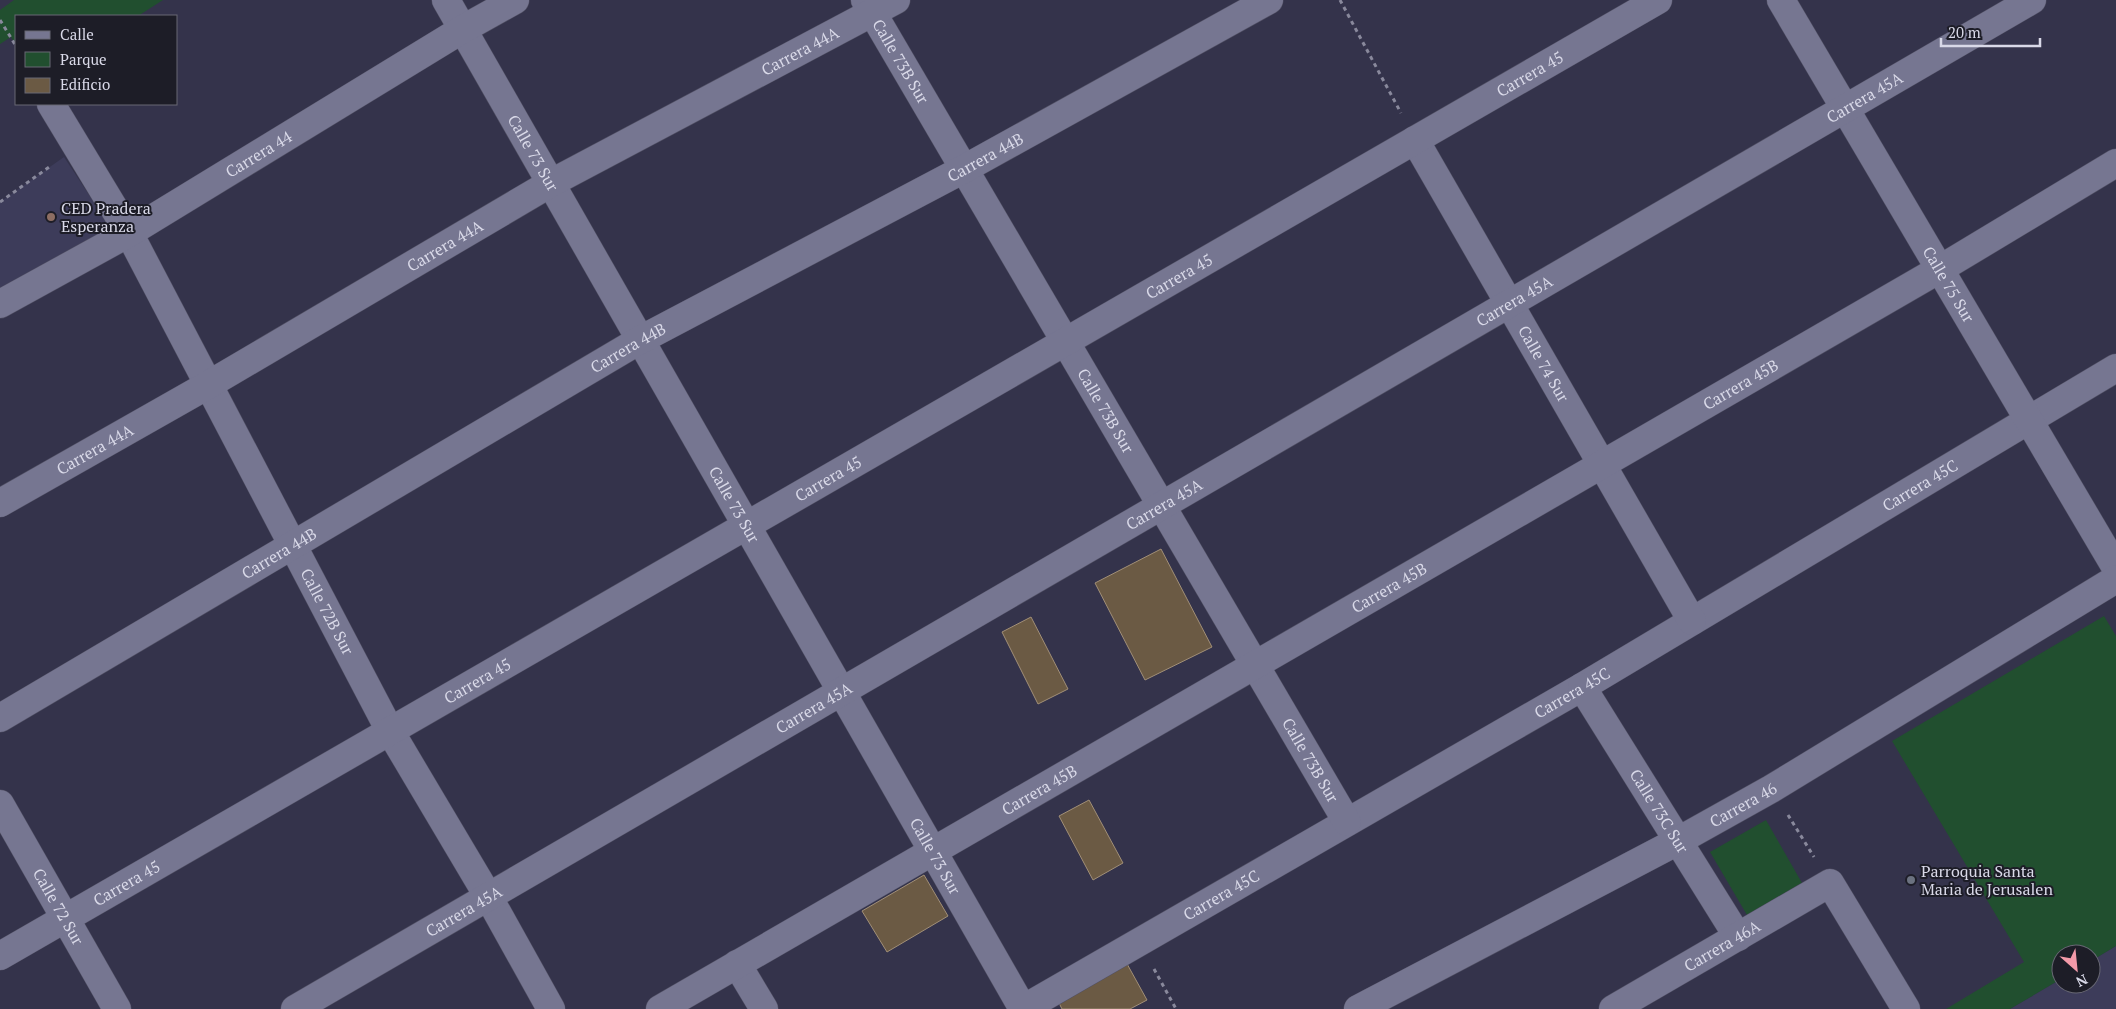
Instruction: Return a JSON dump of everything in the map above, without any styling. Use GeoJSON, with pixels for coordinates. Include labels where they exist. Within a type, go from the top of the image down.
{"type":"FeatureCollection","features":[{"type":"Feature","properties":{"kind":"street","name":"Calle 73 Sur"},"geometry":{"type":"LineString","coordinates":[[446,0],[1023,1009]]}},
{"type":"Feature","properties":{"kind":"street","name":"Carrera 44"},"geometry":{"type":"LineString","coordinates":[[0,304],[129,233],[463,29],[515,0]]}},
{"type":"Feature","properties":{"kind":"street","name":"Carrera 44B"},"geometry":{"type":"LineString","coordinates":[[0,718],[640,340],[964,169],[1269,0]]}},
{"type":"Feature","properties":{"kind":"street","name":"Carrera 45"},"geometry":{"type":"LineString","coordinates":[[0,956],[1658,0]]}},
{"type":"Feature","properties":{"kind":"street","name":"Calle 75 Sur"},"geometry":{"type":"LineString","coordinates":[[1781,0],[2115,566]]}},
{"type":"Feature","properties":{"kind":"street","name":"Carrera 45A"},"geometry":{"type":"LineString","coordinates":[[295,1009],[2032,0]]}},
{"type":"Feature","properties":{"kind":"street","name":"Calle 73B Sur"},"geometry":{"type":"LineString","coordinates":[[878,4],[964,169],[1347,822]]}},
{"type":"Feature","properties":{"kind":"street","name":"Carrera 44A"},"geometry":{"type":"LineString","coordinates":[[0,503],[208,385],[550,183],[878,4]]}},
{"type":"Feature","properties":{"kind":"street","name":"Calle 72B Sur"},"geometry":{"type":"LineString","coordinates":[[52,105],[129,233],[390,731],[488,896],[550,1009]]}},
{"type":"Feature","properties":{"kind":"street","name":"Calle 74 Sur"},"geometry":{"type":"LineString","coordinates":[[1416,140],[1692,620]]}},
{"type":"Feature","properties":{"kind":"street","name":"Carrera 45B"},"geometry":{"type":"LineString","coordinates":[[660,1009],[2115,168]]}},
{"type":"Feature","properties":{"kind":"street","name":"Carrera 45C"},"geometry":{"type":"LineString","coordinates":[[1023,1009],[1582,687],[2116,368]]}},
{"type":"Feature","properties":{"kind":"street","name":"Carrera 46"},"geometry":{"type":"LineString","coordinates":[[1358,1009],[1678,841],[1771,789],[2115,566]]}},
{"type":"Feature","properties":{"kind":"street","name":"Calle 73C Sur"},"geometry":{"type":"LineString","coordinates":[[1582,687],[1738,936]]}},
{"type":"Feature","properties":{"kind":"street","name":"Calle 72 Sur"},"geometry":{"type":"LineString","coordinates":[[0,804],[117,1009]]}},
{"type":"Feature","properties":{"kind":"street","name":"Carrera 46A"},"geometry":{"type":"LineString","coordinates":[[1613,1009],[1830,883]]}},
{"type":"Feature","properties":{"kind":"street"},"geometry":{"type":"LineString","coordinates":[[1830,883],[1906,1009]]}},
{"type":"Feature","properties":{"kind":"street"},"geometry":{"type":"LineString","coordinates":[[737,964],[764,1009]]}},
{"type":"Feature","properties":{"kind":"path"},"geometry":{"type":"LineString","coordinates":[[1340,0],[1416,140]]}},
{"type":"Feature","properties":{"kind":"path"},"geometry":{"type":"LineString","coordinates":[[0,20],[15,44]]}},
{"type":"Feature","properties":{"kind":"path"},"geometry":{"type":"LineString","coordinates":[[0,202],[77,148]]}},
{"type":"Feature","properties":{"kind":"path"},"geometry":{"type":"LineString","coordinates":[[1771,789],[1830,883]]}},
{"type":"Feature","properties":{"kind":"path"},"geometry":{"type":"LineString","coordinates":[[1139,942],[1176,1009]]}},
{"type":"Feature","properties":{"kind":"shaded area","name":"CED Pradera Esperanza"},"geometry":{"type":"Polygon","coordinates":[[[64,157],[113,231],[0,291],[0,202],[64,157]]]}},
{"type":"Feature","properties":{"kind":"shaded area"},"geometry":{"type":"Polygon","coordinates":[[[2116,946],[2116,1009],[2010,1009],[2051,985],[2051,994],[2101,994],[2101,955],[2116,946]]]}},
{"type":"Feature","properties":{"kind":"green space"},"geometry":{"type":"Polygon","coordinates":[[[14,0],[163,0],[140,15],[15,15],[15,44],[11,37],[0,44],[0,10],[14,0]]]}},
{"type":"Feature","properties":{"kind":"green space"},"geometry":{"type":"Polygon","coordinates":[[[2104,616],[2116,636],[2116,946],[2101,955],[2101,944],[2051,944],[2051,985],[2010,1009],[1946,1009],[2024,962],[1892,741],[2104,616]]]}},
{"type":"Feature","properties":{"kind":"green space"},"geometry":{"type":"Polygon","coordinates":[[[1766,820],[1802,883],[1747,915],[1710,852],[1766,820]]]}},
{"type":"Feature","properties":{"kind":"building"},"geometry":{"type":"Polygon","coordinates":[[[1161,549],[1212,647],[1145,680],[1095,583],[1161,549]]]}},
{"type":"Feature","properties":{"kind":"building"},"geometry":{"type":"Polygon","coordinates":[[[1031,617],[1068,689],[1038,704],[1002,632],[1031,617]]]}},
{"type":"Feature","properties":{"kind":"building"},"geometry":{"type":"Polygon","coordinates":[[[1089,800],[1123,863],[1093,880],[1059,816],[1089,800]]]}},
{"type":"Feature","properties":{"kind":"building"},"geometry":{"type":"Polygon","coordinates":[[[924,875],[948,916],[887,952],[862,911],[924,875]]]}},
{"type":"Feature","properties":{"kind":"building"},"geometry":{"type":"Polygon","coordinates":[[[1126,962],[1147,1000],[1130,1009],[1062,1009],[1058,1001],[1126,962]]]}},
{"type":"Feature","properties":{"kind":"place","name":"CED Pradera Esperanza"},"geometry":{"type":"Point","coordinates":[51,217]}},
{"type":"Feature","properties":{"kind":"place","name":"Parroquia Santa Maria de Jerusalen"},"geometry":{"type":"Point","coordinates":[1911,880]}}]}
